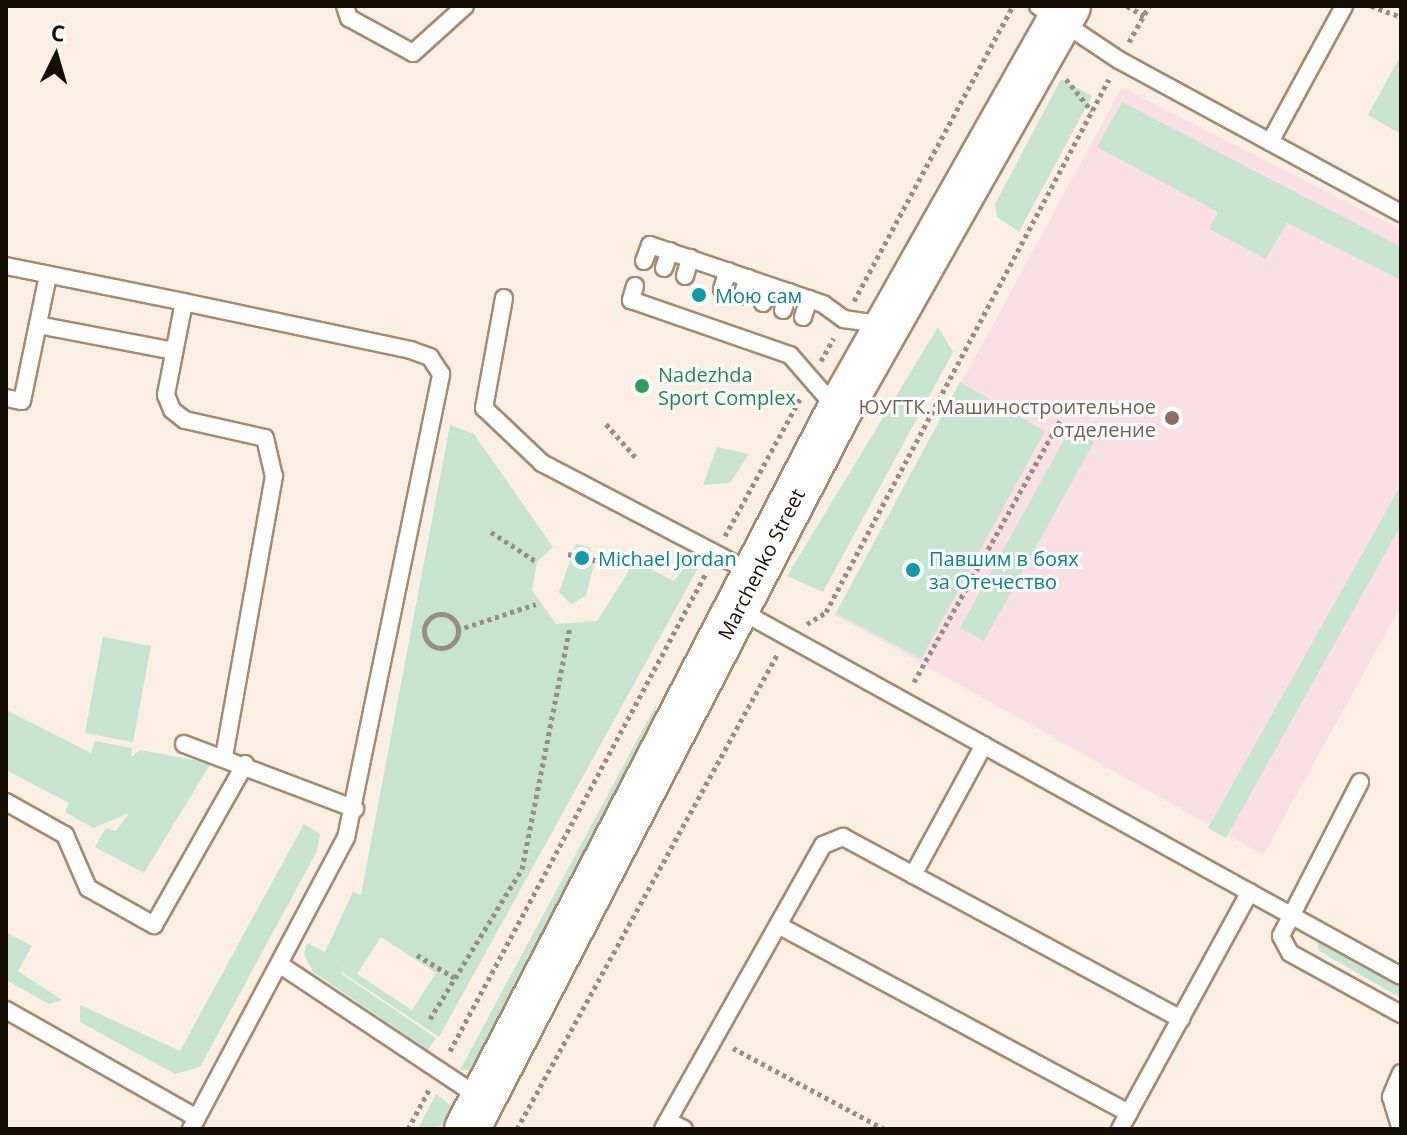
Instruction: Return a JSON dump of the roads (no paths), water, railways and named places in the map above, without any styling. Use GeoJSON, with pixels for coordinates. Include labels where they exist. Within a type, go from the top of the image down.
{"type":"FeatureCollection","features":[{"type":"Feature","properties":{"kind":"street","name":"Marchenko Street"},"geometry":{"type":"LineString","coordinates":[[475,1114],[839,411],[1055,11]]}},
{"type":"Feature","properties":{"kind":"lane"},"geometry":{"type":"LineString","coordinates":[[345,6],[349,18],[413,53],[465,6]]}},
{"type":"Feature","properties":{"kind":"lane"},"geometry":{"type":"LineString","coordinates":[[1270,142],[1344,6]]}},
{"type":"Feature","properties":{"kind":"lane"},"geometry":{"type":"LineString","coordinates":[[1055,11],[1119,60],[1401,213]]}},
{"type":"Feature","properties":{"kind":"lane"},"geometry":{"type":"LineString","coordinates":[[644,261],[650,245],[809,299],[844,319],[886,325]]}},
{"type":"Feature","properties":{"kind":"lane"},"geometry":{"type":"LineString","coordinates":[[664,268],[670,251]]}},
{"type":"Feature","properties":{"kind":"lane"},"geometry":{"type":"LineString","coordinates":[[685,276],[690,258]]}},
{"type":"Feature","properties":{"kind":"lane"},"geometry":{"type":"LineString","coordinates":[[6,266],[411,350],[430,357],[441,374],[355,809],[282,966],[194,1123],[6,1010]]}},
{"type":"Feature","properties":{"kind":"lane"},"geometry":{"type":"LineString","coordinates":[[722,289],[728,271]]}},
{"type":"Feature","properties":{"kind":"lane"},"geometry":{"type":"LineString","coordinates":[[6,398],[22,401],[48,275]]}},
{"type":"Feature","properties":{"kind":"lane"},"geometry":{"type":"LineString","coordinates":[[742,296],[748,278]]}},
{"type":"Feature","properties":{"kind":"lane"},"geometry":{"type":"LineString","coordinates":[[635,286],[631,300],[653,300],[792,348],[839,411]]}},
{"type":"Feature","properties":{"kind":"lane"},"geometry":{"type":"LineString","coordinates":[[763,303],[769,286]]}},
{"type":"Feature","properties":{"kind":"lane"},"geometry":{"type":"LineString","coordinates":[[783,310],[789,292]]}},
{"type":"Feature","properties":{"kind":"lane"},"geometry":{"type":"LineString","coordinates":[[504,298],[484,408],[542,463],[746,592],[904,701],[1401,976]]}},
{"type":"Feature","properties":{"kind":"lane"},"geometry":{"type":"LineString","coordinates":[[803,317],[809,299]]}},
{"type":"Feature","properties":{"kind":"lane"},"geometry":{"type":"LineString","coordinates":[[184,302],[166,395],[172,410],[185,420],[265,438],[274,476],[224,757]]}},
{"type":"Feature","properties":{"kind":"lane"},"geometry":{"type":"LineString","coordinates":[[38,325],[174,351]]}},
{"type":"Feature","properties":{"kind":"lane"},"geometry":{"type":"LineString","coordinates":[[184,744],[245,764],[355,809]]}},
{"type":"Feature","properties":{"kind":"lane"},"geometry":{"type":"LineString","coordinates":[[913,875],[984,745]]}},
{"type":"Feature","properties":{"kind":"lane"},"geometry":{"type":"LineString","coordinates":[[6,802],[65,835],[88,888],[154,925],[245,764]]}},
{"type":"Feature","properties":{"kind":"lane"},"geometry":{"type":"LineString","coordinates":[[1360,782],[1288,914],[1281,936],[1290,953],[1401,1014]]}},
{"type":"Feature","properties":{"kind":"lane"},"geometry":{"type":"LineString","coordinates":[[684,1129],[666,1125],[823,845],[843,837],[1181,1019]]}},
{"type":"Feature","properties":{"kind":"lane"},"geometry":{"type":"LineString","coordinates":[[1120,1129],[1250,892]]}},
{"type":"Feature","properties":{"kind":"lane"},"geometry":{"type":"LineString","coordinates":[[778,925],[1129,1113]]}},
{"type":"Feature","properties":{"kind":"lane"},"geometry":{"type":"LineString","coordinates":[[282,966],[475,1114]]}},
{"type":"Feature","properties":{"kind":"lane"},"geometry":{"type":"LineString","coordinates":[[1401,1073],[1391,1097],[1401,1129]]}},
{"type":"Feature","properties":{"kind":"place","name":"Мою сам"},"geometry":{"type":"Point","coordinates":[699,295]}},
{"type":"Feature","properties":{"kind":"place","name":"Nadezhda Sport Complex"},"geometry":{"type":"Point","coordinates":[642,386]}},
{"type":"Feature","properties":{"kind":"place","name":"ЮУГТК. Машиностроительное отделение"},"geometry":{"type":"Point","coordinates":[1172,418]}},
{"type":"Feature","properties":{"kind":"place","name":"Michael Jordan"},"geometry":{"type":"Point","coordinates":[582,558]}},
{"type":"Feature","properties":{"kind":"place","name":"Павшим в боях за Отечество"},"geometry":{"type":"Point","coordinates":[913,570]}}]}
